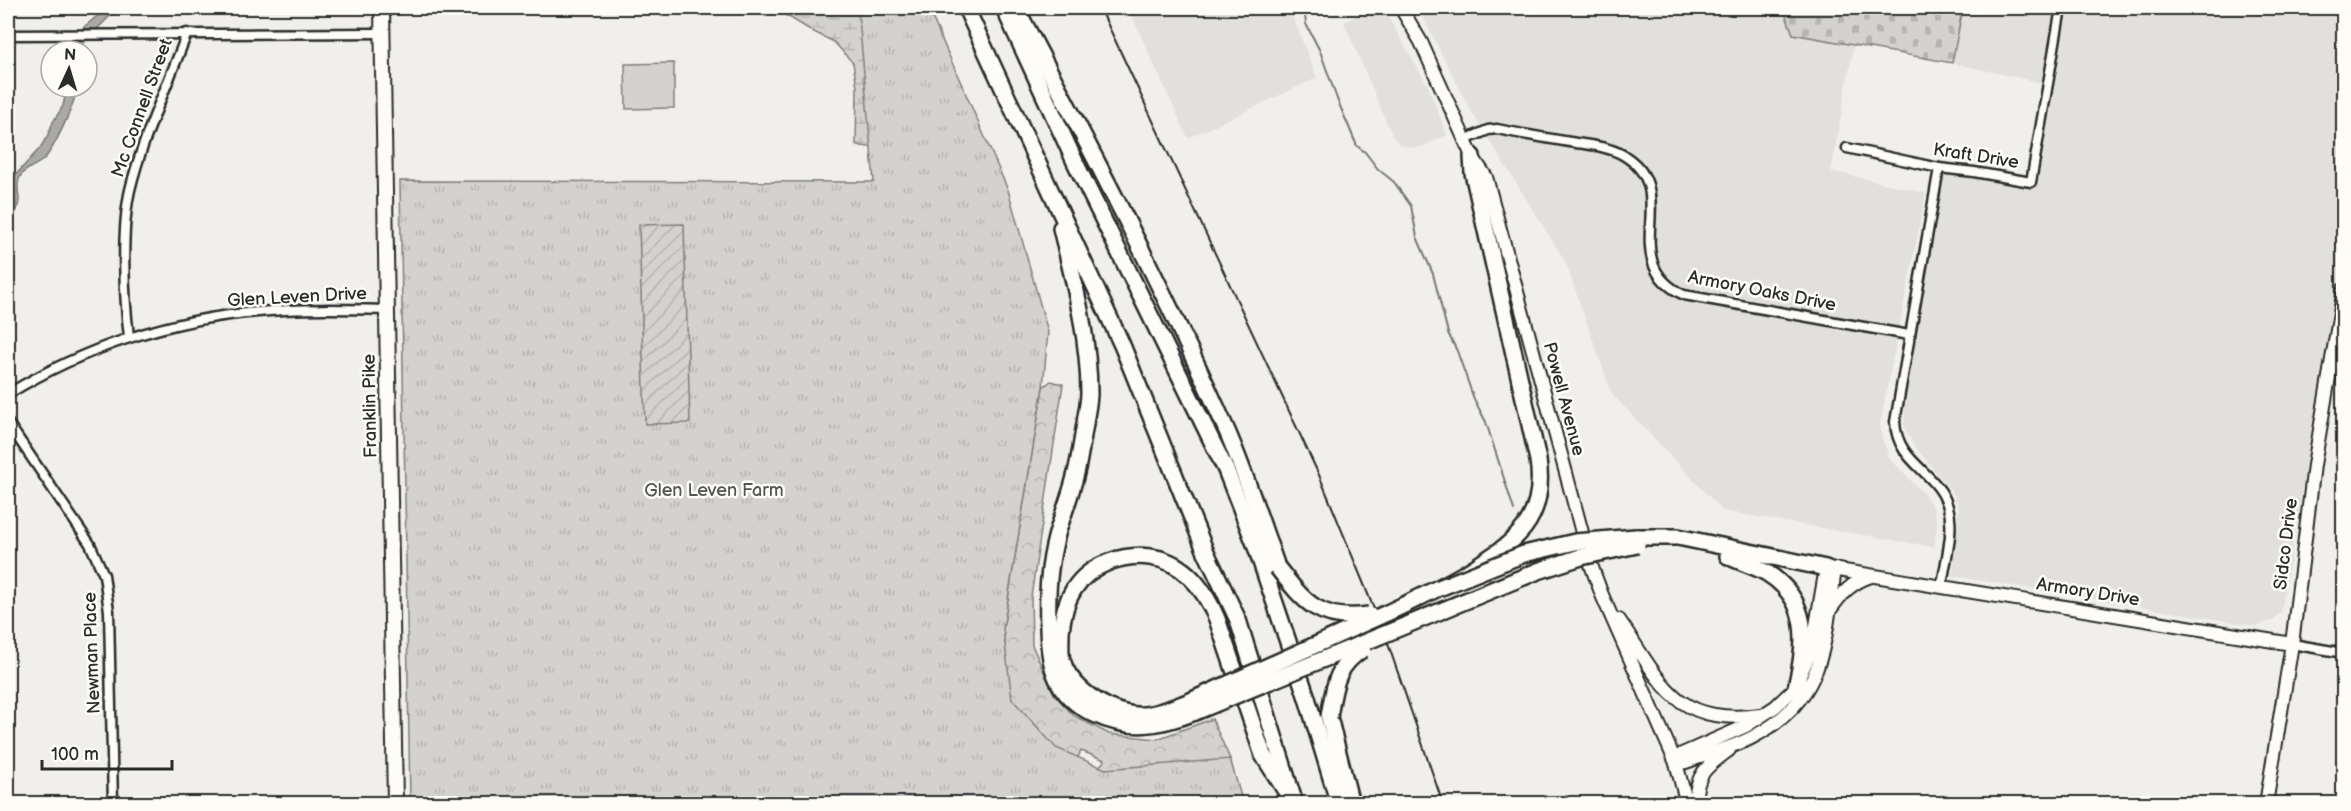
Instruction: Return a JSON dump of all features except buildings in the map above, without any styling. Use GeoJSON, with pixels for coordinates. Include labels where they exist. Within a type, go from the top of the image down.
{"type":"FeatureCollection","features":[{"type":"Feature","properties":{"kind":"highway"},"geometry":{"type":"LineString","coordinates":[[966,8],[1122,345],[1205,550],[1238,620],[1294,804]]}},
{"type":"Feature","properties":{"kind":"highway"},"geometry":{"type":"LineString","coordinates":[[1004,8],[1076,164],[1226,470],[1255,544],[1307,698],[1339,804]]}},
{"type":"Feature","properties":{"kind":"highway"},"geometry":{"type":"LineString","coordinates":[[1016,8],[1080,129],[1178,326],[1228,433],[1277,567],[1303,600],[1323,612],[1351,618],[1387,613]]}},
{"type":"Feature","properties":{"kind":"highway"},"geometry":{"type":"LineString","coordinates":[[1440,588],[1512,542],[1527,525],[1538,497],[1540,482],[1538,460],[1473,173],[1472,156]]}},
{"type":"Feature","properties":{"kind":"highway"},"geometry":{"type":"LineString","coordinates":[[1052,190],[1082,311],[1090,394],[1077,472],[1057,536],[1047,587],[1049,657],[1055,676],[1069,697],[1082,709],[1101,718],[1118,722],[1143,725],[1166,723],[1191,707],[1440,588],[1524,554],[1575,542],[1637,541],[1678,537],[1830,568]]}},
{"type":"Feature","properties":{"kind":"highway"},"geometry":{"type":"LineString","coordinates":[[1294,804],[1263,755],[1217,619],[1209,601],[1194,578],[1169,562],[1145,556],[1123,557],[1096,567],[1084,576],[1073,589],[1065,606],[1062,623],[1062,659],[1070,676],[1090,699],[1121,713],[1143,715],[1191,707],[1394,631],[1538,571],[1637,541],[1728,556],[1830,568]]}},
{"type":"Feature","properties":{"kind":"highway"},"geometry":{"type":"LineString","coordinates":[[1728,556],[1767,573],[1785,588],[1794,600],[1802,621],[1804,636],[1797,683]]}},
{"type":"Feature","properties":{"kind":"highway"},"geometry":{"type":"LineString","coordinates":[[1351,804],[1329,717],[1336,680],[1349,657],[1394,631]]}},
{"type":"Feature","properties":{"kind":"main road","name":"Franklin Pike"},"geometry":{"type":"LineString","coordinates":[[382,8],[395,804]]}},
{"type":"Feature","properties":{"kind":"main road","name":"Powell Avenue"},"geometry":{"type":"LineString","coordinates":[[1401,8],[1421,42],[1472,156],[1486,177],[1590,562],[1602,595],[1676,762],[1687,804]]}},
{"type":"Feature","properties":{"kind":"main road","name":"Sidco Drive"},"geometry":{"type":"LineString","coordinates":[[2266,804],[2292,644],[2313,475],[2343,289]]}},
{"type":"Feature","properties":{"kind":"main road"},"geometry":{"type":"LineString","coordinates":[[1695,804],[1695,787],[1706,767],[1737,744],[1776,722],[1791,710],[1806,692],[1821,658],[1828,613],[1830,568]]}},
{"type":"Feature","properties":{"kind":"main road"},"geometry":{"type":"LineString","coordinates":[[1676,762],[1682,754],[1746,726],[1782,701],[1797,683],[1812,649],[1830,568]]}},
{"type":"Feature","properties":{"kind":"main road","name":"Armory Drive"},"geometry":{"type":"LineString","coordinates":[[1830,568],[2292,644]]}},
{"type":"Feature","properties":{"kind":"main road"},"geometry":{"type":"LineString","coordinates":[[1828,613],[1842,593],[1858,580],[1875,575]]}},
{"type":"Feature","properties":{"kind":"main road"},"geometry":{"type":"LineString","coordinates":[[1602,595],[1663,685],[1679,702],[1699,712],[1714,716],[1761,715]]}},
{"type":"Feature","properties":{"kind":"main road"},"geometry":{"type":"LineString","coordinates":[[1676,762],[1686,762],[1737,744]]}},
{"type":"Feature","properties":{"kind":"street","name":"Kraft Drive"},"geometry":{"type":"LineString","coordinates":[[1847,148],[1939,168],[2031,182],[2061,8]]}},
{"type":"Feature","properties":{"kind":"street","name":"Mc Connell Street"},"geometry":{"type":"LineString","coordinates":[[129,338],[125,275],[126,217],[129,193],[140,156],[187,33]]}},
{"type":"Feature","properties":{"kind":"street"},"geometry":{"type":"LineString","coordinates":[[8,35],[382,33]]}},
{"type":"Feature","properties":{"kind":"street","name":"Armory Oaks Drive"},"geometry":{"type":"LineString","coordinates":[[1465,140],[1488,130],[1497,129],[1605,148],[1628,158],[1640,170],[1651,192],[1649,244],[1653,264],[1663,280],[1684,295],[1909,335]]}},
{"type":"Feature","properties":{"kind":"street"},"geometry":{"type":"LineString","coordinates":[[1939,168],[1895,410],[1895,427],[1903,451],[1940,490],[1948,506],[1950,528],[1941,586]]}},
{"type":"Feature","properties":{"kind":"street","name":"Glen Leven Drive"},"geometry":{"type":"LineString","coordinates":[[8,394],[69,362],[129,338],[203,320],[256,312],[386,310]]}},
{"type":"Feature","properties":{"kind":"street","name":"Newman Place"},"geometry":{"type":"LineString","coordinates":[[8,423],[90,544],[104,575],[109,611],[113,804]]}},
{"type":"Feature","properties":{"kind":"street","name":"Armory Drive"},"geometry":{"type":"LineString","coordinates":[[2292,644],[2343,653]]}},
{"type":"Feature","properties":{"kind":"shaded area"},"geometry":{"type":"Polygon","coordinates":[[[107,8],[118,8],[87,39],[73,39],[107,8]]]}},
{"type":"Feature","properties":{"kind":"shaded area"},"geometry":{"type":"Polygon","coordinates":[[[1128,8],[1289,8],[1317,78],[1188,138],[1128,8]]]}},
{"type":"Feature","properties":{"kind":"shaded area"},"geometry":{"type":"Polygon","coordinates":[[[1371,8],[1383,8],[1428,86],[1447,135],[1421,147],[1413,148],[1399,144],[1392,135],[1344,22],[1371,8]]]}},
{"type":"Feature","properties":{"kind":"shaded area"},"geometry":{"type":"Polygon","coordinates":[[[1418,8],[1783,8],[1793,34],[1854,44],[1831,171],[1926,193],[1880,424],[1882,439],[1891,460],[1924,494],[1933,507],[1937,523],[1934,547],[1723,511],[1612,394],[1565,261],[1471,111],[1418,8]]]}},
{"type":"Feature","properties":{"kind":"shaded area"},"geometry":{"type":"Polygon","coordinates":[[[1963,8],[2343,8],[2343,253],[2281,612],[2273,620],[2257,626],[1952,576],[1959,509],[1953,493],[1913,444],[1904,427],[1906,389],[1943,174],[2036,185],[2055,86],[1952,63],[1963,8]]]}},
{"type":"Feature","properties":{"kind":"shaded area"},"geometry":{"type":"Polygon","coordinates":[[[64,99],[74,99],[62,128],[47,155],[20,177],[18,207],[8,219],[13,178],[40,148],[63,106],[64,99]]]}},
{"type":"Feature","properties":{"kind":"green space"},"geometry":{"type":"Polygon","coordinates":[[[774,8],[903,8],[881,149],[856,145],[857,87],[853,63],[834,42],[774,8]]]}},
{"type":"Feature","properties":{"kind":"green space","name":"Glen Leven Farm"},"geometry":{"type":"Polygon","coordinates":[[[858,8],[928,8],[1008,190],[1048,332],[1043,387],[1003,629],[1012,699],[1056,748],[1105,769],[1230,759],[1243,803],[410,803],[400,181],[874,182],[858,8]]]}},
{"type":"Feature","properties":{"kind":"green space"},"geometry":{"type":"Polygon","coordinates":[[[1783,8],[1963,8],[1952,63],[1793,34],[1783,8]]]}},
{"type":"Feature","properties":{"kind":"green space"},"geometry":{"type":"Polygon","coordinates":[[[674,63],[674,108],[626,109],[625,64],[674,63]]]}},
{"type":"Feature","properties":{"kind":"green space"},"geometry":{"type":"Polygon","coordinates":[[[684,224],[690,423],[645,424],[639,225],[684,224]]]}},
{"type":"Feature","properties":{"kind":"green space"},"geometry":{"type":"Polygon","coordinates":[[[1051,381],[1063,384],[1031,597],[1032,645],[1054,694],[1074,716],[1109,734],[1157,739],[1212,719],[1230,759],[1242,803],[1097,769],[1105,760],[1081,751],[1071,771],[1040,730],[1011,699],[1003,629],[1043,387],[1051,381]]]}},
{"type":"Feature","properties":{"kind":"waterway"},"geometry":{"type":"LineString","coordinates":[[1304,8],[1306,24],[1320,51],[1357,146],[1365,152],[1378,169],[1394,182],[1411,206],[1417,237],[1433,274],[1448,333],[1474,399],[1486,422],[1514,510]]}},
{"type":"Feature","properties":{"kind":"railway"},"geometry":{"type":"LineString","coordinates":[[1100,8],[1319,475],[1386,638],[1443,804]]}}]}
